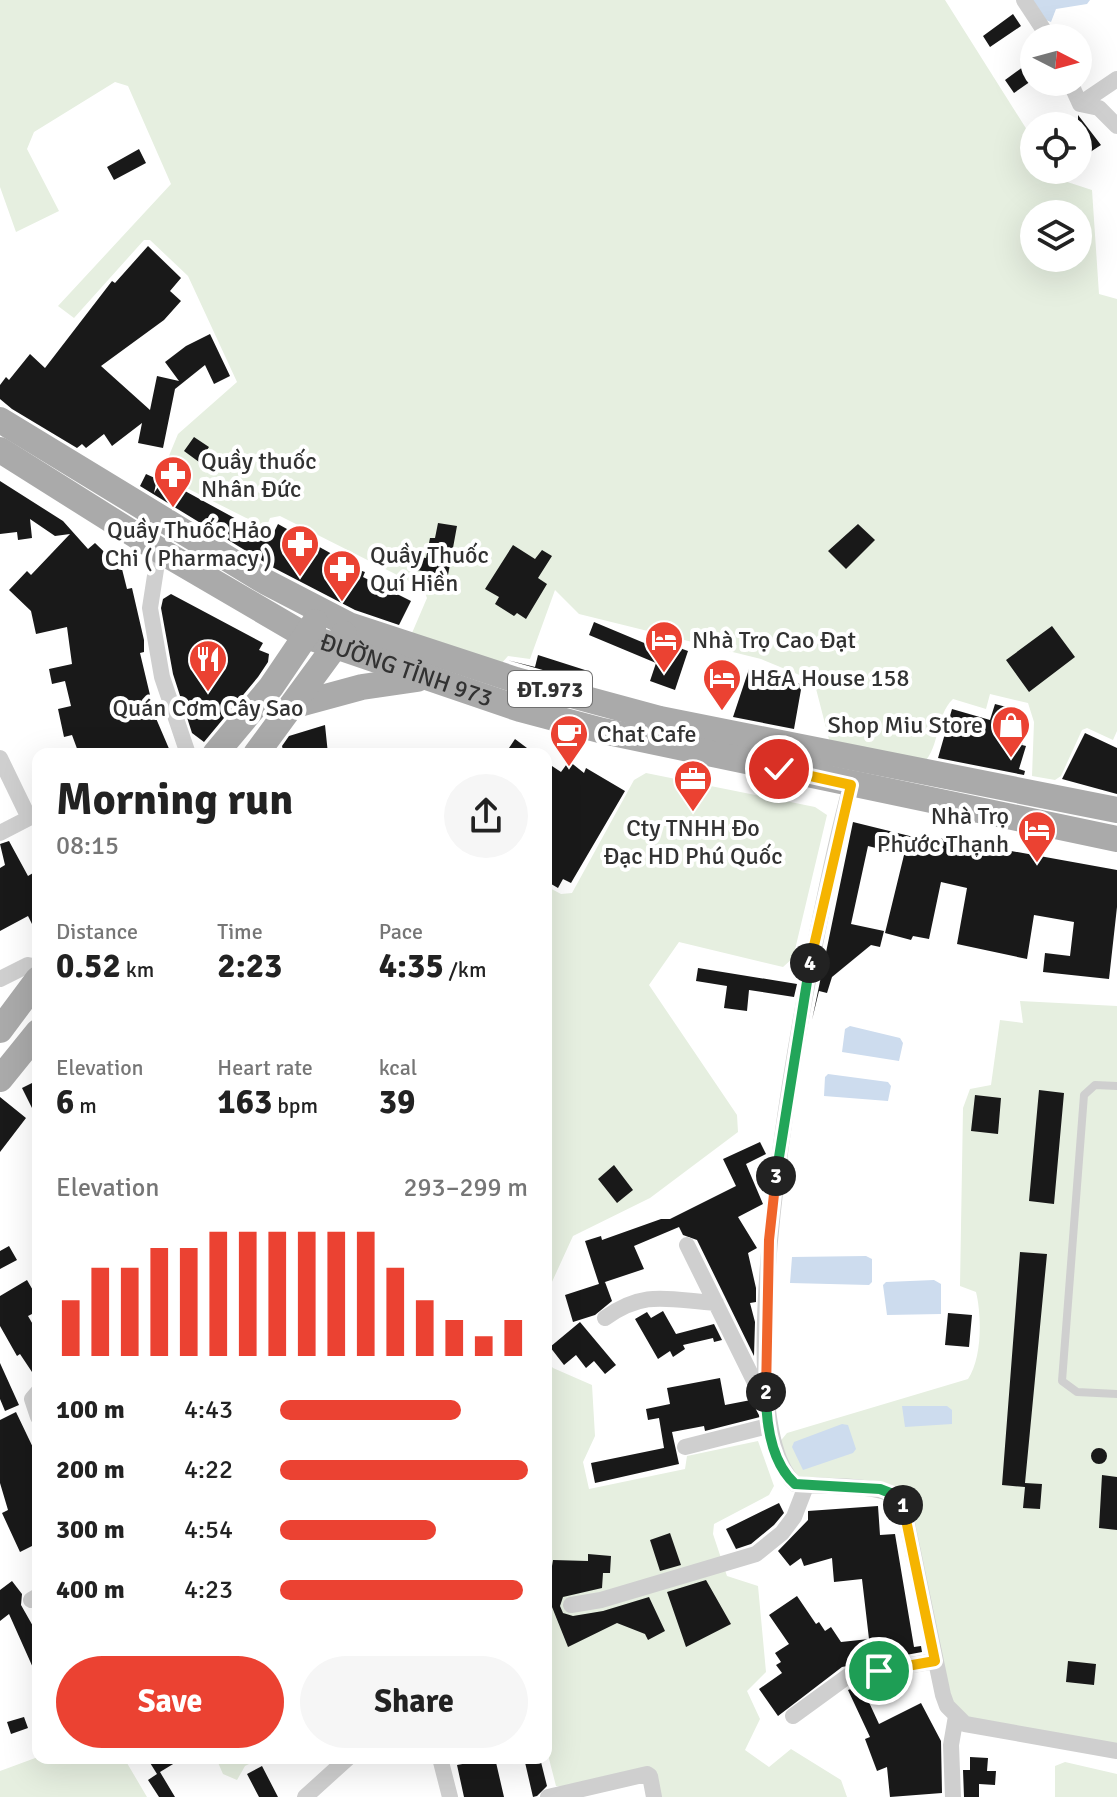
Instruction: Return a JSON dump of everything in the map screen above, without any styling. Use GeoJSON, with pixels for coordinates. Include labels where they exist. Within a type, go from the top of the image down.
{"type":"FeatureCollection","features":[{"type":"Feature","properties":{"kind":"main road","name":"ĐƯỜNG TỈNH 973"},"geometry":{"type":"LineString","coordinates":[[0,420],[321,612],[349,625],[586,700],[844,775],[1117,839]]}},
{"type":"Feature","properties":{"kind":"main road","name":"ĐƯỜNG TỈNH 973"},"geometry":{"type":"LineString","coordinates":[[0,450],[159,550],[306,636],[336,649],[422,678],[603,731],[782,757]]}},
{"type":"Feature","properties":{"kind":"main road"},"geometry":{"type":"LineString","coordinates":[[220,748],[271,687],[321,612]]}},
{"type":"Feature","properties":{"kind":"main road"},"geometry":{"type":"LineString","coordinates":[[260,748],[336,649],[349,625]]}},
{"type":"Feature","properties":{"kind":"main road","name":"ĐT.973"},"geometry":{"type":"LineString","coordinates":[[292,706],[362,687],[422,678]]}},
{"type":"Feature","properties":{"kind":"main road","name":"ĐƯỜNG TỈNH 973"},"geometry":{"type":"LineString","coordinates":[[844,775],[1117,810]]}},
{"type":"Feature","properties":{"kind":"main road"},"geometry":{"type":"LineString","coordinates":[[0,1030],[32,987]]}},
{"type":"Feature","properties":{"kind":"main road"},"geometry":{"type":"LineString","coordinates":[[0,1079],[32,1039]]}},
{"type":"Feature","properties":{"kind":"street"},"geometry":{"type":"LineString","coordinates":[[1024,0],[1040,24]]}},
{"type":"Feature","properties":{"kind":"street"},"geometry":{"type":"LineString","coordinates":[[1080,104],[1117,79]]}},
{"type":"Feature","properties":{"kind":"street"},"geometry":{"type":"LineString","coordinates":[[1076,96],[1080,104]]}},
{"type":"Feature","properties":{"kind":"street"},"geometry":{"type":"LineString","coordinates":[[1080,104],[1099,108],[1117,126]]}},
{"type":"Feature","properties":{"kind":"street"},"geometry":{"type":"LineString","coordinates":[[159,550],[150,608],[162,677],[186,748]]}},
{"type":"Feature","properties":{"kind":"street"},"geometry":{"type":"LineString","coordinates":[[0,758],[29,818],[0,833]]}},
{"type":"Feature","properties":{"kind":"street"},"geometry":{"type":"LineString","coordinates":[[844,775],[806,984],[776,1180],[769,1240],[768,1426],[788,1477],[795,1484],[880,1489],[898,1496],[903,1504],[943,1695],[956,1716],[965,1724],[1117,1751]]}},
{"type":"Feature","properties":{"kind":"street"},"geometry":{"type":"LineString","coordinates":[[0,979],[32,966]]}},
{"type":"Feature","properties":{"kind":"street"},"geometry":{"type":"LineString","coordinates":[[687,1245],[766,1405]]}},
{"type":"Feature","properties":{"kind":"street"},"geometry":{"type":"LineString","coordinates":[[605,1318],[627,1302],[641,1297],[716,1303]]}},
{"type":"Feature","properties":{"kind":"street"},"geometry":{"type":"LineString","coordinates":[[685,1447],[768,1426]]}},
{"type":"Feature","properties":{"kind":"street"},"geometry":{"type":"LineString","coordinates":[[571,1605],[601,1600],[756,1554],[782,1533],[794,1517],[806,1486]]}},
{"type":"Feature","properties":{"kind":"street"},"geometry":{"type":"LineString","coordinates":[[793,1716],[848,1676],[935,1661]]}},
{"type":"Feature","properties":{"kind":"street"},"geometry":{"type":"LineString","coordinates":[[953,1797],[951,1745],[956,1716]]}},
{"type":"Feature","properties":{"kind":"street"},"geometry":{"type":"LineString","coordinates":[[305,1797],[341,1764]]}},
{"type":"Feature","properties":{"kind":"street"},"geometry":{"type":"LineString","coordinates":[[442,1764],[450,1797]]}},
{"type":"Feature","properties":{"kind":"street"},"geometry":{"type":"LineString","coordinates":[[548,1797],[647,1774],[654,1797]]}},
{"type":"Feature","properties":{"kind":"lane"},"geometry":{"type":"LineString","coordinates":[[1117,1086],[1095,1085],[1084,1095],[1062,1381],[1077,1392],[1117,1394]]}},
{"type":"Feature","properties":{"kind":"green space"},"geometry":{"type":"Polygon","coordinates":[[[0,0],[945,0],[1020,119],[1020,184],[1073,184],[1092,190],[1099,294],[1117,299],[1117,731],[1113,740],[1087,728],[1082,730],[1061,776],[1055,780],[1032,776],[1034,722],[1028,703],[990,694],[986,709],[953,699],[943,714],[933,748],[923,764],[831,747],[814,681],[761,659],[579,614],[555,590],[530,659],[508,656],[501,664],[412,633],[427,598],[423,588],[280,516],[270,518],[266,528],[161,475],[178,434],[237,382],[188,276],[150,240],[144,240],[74,318],[58,306],[171,184],[128,86],[115,82],[34,132],[27,149],[59,211],[16,232],[0,187],[0,0]]]}},
{"type":"Feature","properties":{"kind":"green space"},"geometry":{"type":"Polygon","coordinates":[[[646,773],[815,807],[827,815],[793,958],[783,967],[679,942],[649,985],[737,1115],[738,1132],[650,1198],[573,1236],[552,1282],[552,889],[561,894],[572,893],[634,780],[646,773]]]}},
{"type":"Feature","properties":{"kind":"green space"},"geometry":{"type":"Polygon","coordinates":[[[1020,1001],[1117,1006],[1117,1747],[974,1721],[955,1708],[948,1696],[908,1500],[898,1491],[872,1482],[800,1481],[778,1444],[787,1433],[968,1379],[973,1370],[980,1325],[976,1292],[960,1286],[963,1108],[970,1089],[991,1085],[1000,1020],[1023,1023],[1020,1001]]]}},
{"type":"Feature","properties":{"kind":"green space"},"geometry":{"type":"Polygon","coordinates":[[[552,1367],[592,1385],[595,1436],[583,1462],[589,1489],[685,1469],[687,1456],[758,1441],[774,1486],[769,1495],[714,1524],[713,1534],[727,1576],[758,1586],[766,1672],[747,1691],[760,1719],[745,1750],[769,1767],[791,1749],[841,1780],[847,1797],[661,1797],[656,1775],[565,1788],[556,1786],[550,1764],[552,1367]]]}},
{"type":"Feature","properties":{"kind":"green space"},"geometry":{"type":"Polygon","coordinates":[[[32,1759],[32,1764],[128,1764],[147,1797],[0,1797],[0,1771],[32,1759]]]}},
{"type":"Feature","properties":{"kind":"green space"},"geometry":{"type":"Polygon","coordinates":[[[1065,1762],[1117,1774],[1117,1797],[1055,1797],[1055,1766],[1065,1762]]]}},
{"type":"Feature","properties":{"kind":"green space"},"geometry":{"type":"Polygon","coordinates":[[[219,1764],[249,1764],[237,1780],[223,1774],[219,1764]]]}},
{"type":"Feature","properties":{"kind":"water"},"geometry":{"type":"Polygon","coordinates":[[[1031,0],[1090,0],[1087,4],[1056,9],[1051,22],[1043,19],[1031,0]]]}},
{"type":"Feature","properties":{"kind":"water"},"geometry":{"type":"Polygon","coordinates":[[[850,1026],[900,1038],[903,1043],[899,1061],[842,1052],[845,1029],[850,1026]]]}},
{"type":"Feature","properties":{"kind":"water"},"geometry":{"type":"Polygon","coordinates":[[[828,1074],[888,1082],[891,1086],[888,1101],[824,1096],[825,1077],[828,1074]]]}},
{"type":"Feature","properties":{"kind":"water"},"geometry":{"type":"Polygon","coordinates":[[[866,1256],[872,1259],[872,1282],[869,1285],[790,1283],[792,1257],[866,1256]]]}},
{"type":"Feature","properties":{"kind":"water"},"geometry":{"type":"Polygon","coordinates":[[[934,1280],[941,1284],[941,1314],[887,1315],[883,1285],[886,1282],[934,1280]]]}},
{"type":"Feature","properties":{"kind":"water"},"geometry":{"type":"Polygon","coordinates":[[[902,1406],[947,1406],[952,1410],[952,1424],[905,1427],[902,1406]]]}},
{"type":"Feature","properties":{"kind":"water"},"geometry":{"type":"Polygon","coordinates":[[[842,1424],[848,1425],[856,1449],[853,1453],[803,1470],[792,1447],[794,1442],[842,1424]]]}},
{"type":"Feature","properties":{"kind":"building"},"geometry":{"type":"Polygon","coordinates":[[[1013,14],[1020,24],[990,47],[983,36],[1013,14]]]}},
{"type":"Feature","properties":{"kind":"building"},"geometry":{"type":"Polygon","coordinates":[[[1020,69],[1020,89],[1014,93],[1005,80],[1020,69]]]}},
{"type":"Feature","properties":{"kind":"building"},"geometry":{"type":"Polygon","coordinates":[[[1092,133],[1101,145],[1092,151],[1092,133]]]}},
{"type":"Feature","properties":{"kind":"building"},"geometry":{"type":"Polygon","coordinates":[[[139,149],[146,163],[114,180],[107,167],[139,149]]]}},
{"type":"Feature","properties":{"kind":"building"},"geometry":{"type":"Polygon","coordinates":[[[148,246],[181,278],[170,291],[181,301],[164,320],[101,366],[150,410],[157,376],[179,381],[165,362],[186,346],[210,334],[230,376],[214,384],[205,365],[175,389],[163,448],[138,443],[142,423],[112,446],[104,434],[86,448],[82,444],[77,448],[12,409],[0,399],[0,385],[6,377],[9,380],[30,354],[45,368],[112,281],[115,283],[148,246]]]}},
{"type":"Feature","properties":{"kind":"building"},"geometry":{"type":"Polygon","coordinates":[[[194,437],[209,447],[199,462],[184,451],[194,437]]]}},
{"type":"Feature","properties":{"kind":"building"},"geometry":{"type":"Polygon","coordinates":[[[146,474],[157,479],[154,493],[162,481],[174,485],[271,538],[278,524],[332,554],[329,560],[365,572],[363,577],[411,601],[399,625],[355,610],[274,568],[140,486],[146,474]]]}},
{"type":"Feature","properties":{"kind":"building"},"geometry":{"type":"Polygon","coordinates":[[[0,481],[63,521],[88,549],[95,543],[122,569],[127,589],[132,588],[144,640],[144,652],[140,653],[155,716],[169,748],[77,748],[72,735],[64,737],[58,709],[71,706],[65,681],[52,684],[49,669],[72,664],[67,627],[36,634],[31,611],[9,590],[27,571],[31,575],[70,534],[55,536],[30,519],[32,538],[18,540],[17,532],[0,534],[0,481]]]}},
{"type":"Feature","properties":{"kind":"building"},"geometry":{"type":"Polygon","coordinates":[[[438,523],[457,526],[448,575],[416,570],[418,557],[426,558],[430,538],[435,538],[438,523]]]}},
{"type":"Feature","properties":{"kind":"building"},"geometry":{"type":"Polygon","coordinates":[[[858,524],[875,540],[846,569],[828,551],[858,524]]]}},
{"type":"Feature","properties":{"kind":"building"},"geometry":{"type":"Polygon","coordinates":[[[513,545],[535,559],[542,550],[552,556],[538,578],[547,584],[526,619],[517,613],[514,616],[495,604],[499,597],[485,589],[513,545]]]}},
{"type":"Feature","properties":{"kind":"building"},"geometry":{"type":"Polygon","coordinates":[[[171,594],[263,643],[259,650],[269,654],[268,662],[258,677],[204,742],[192,733],[173,674],[161,608],[163,599],[171,594]]]}},
{"type":"Feature","properties":{"kind":"building"},"geometry":{"type":"Polygon","coordinates":[[[594,622],[661,650],[663,642],[688,651],[675,690],[650,681],[656,663],[589,635],[594,622]]]}},
{"type":"Feature","properties":{"kind":"building"},"geometry":{"type":"Polygon","coordinates":[[[1052,626],[1075,657],[1029,692],[1006,660],[1052,626]]]}},
{"type":"Feature","properties":{"kind":"building"},"geometry":{"type":"Polygon","coordinates":[[[538,655],[585,670],[582,681],[507,660],[535,667],[538,655]]]}},
{"type":"Feature","properties":{"kind":"building"},"geometry":{"type":"Polygon","coordinates":[[[749,669],[763,673],[762,677],[802,684],[794,729],[733,717],[749,669]]]}},
{"type":"Feature","properties":{"kind":"building"},"geometry":{"type":"Polygon","coordinates":[[[995,704],[1010,708],[1004,732],[1024,738],[1022,745],[1026,746],[1019,769],[1025,771],[1024,775],[938,758],[952,709],[990,720],[995,704]]]}},
{"type":"Feature","properties":{"kind":"building"},"geometry":{"type":"Polygon","coordinates":[[[325,725],[327,748],[282,748],[289,736],[325,725]]]}},
{"type":"Feature","properties":{"kind":"building"},"geometry":{"type":"Polygon","coordinates":[[[1085,733],[1117,748],[1117,794],[1062,779],[1085,733]]]}},
{"type":"Feature","properties":{"kind":"building"},"geometry":{"type":"Polygon","coordinates":[[[515,739],[527,748],[509,748],[515,739]]]}},
{"type":"Feature","properties":{"kind":"building"},"geometry":{"type":"Polygon","coordinates":[[[569,761],[584,773],[586,768],[625,791],[571,883],[563,879],[558,888],[552,884],[552,766],[561,772],[569,761]]]}},
{"type":"Feature","properties":{"kind":"building"},"geometry":{"type":"Polygon","coordinates":[[[853,822],[938,843],[939,838],[1117,870],[1117,907],[1109,979],[1043,972],[1045,953],[1070,956],[1074,922],[1034,915],[1027,959],[957,944],[967,888],[941,882],[929,939],[913,936],[911,940],[885,933],[904,855],[868,846],[851,924],[884,931],[880,947],[871,945],[832,977],[827,993],[819,991],[812,1020],[853,822]]]}},
{"type":"Feature","properties":{"kind":"building"},"geometry":{"type":"Polygon","coordinates":[[[9,841],[28,876],[32,874],[32,924],[28,916],[0,931],[0,868],[5,865],[0,844],[9,841]]]}},
{"type":"Feature","properties":{"kind":"building"},"geometry":{"type":"Polygon","coordinates":[[[698,968],[797,984],[794,997],[749,990],[747,1011],[724,1008],[727,986],[696,981],[698,968]]]}},
{"type":"Feature","properties":{"kind":"building"},"geometry":{"type":"Polygon","coordinates":[[[32,1083],[32,1108],[22,1088],[32,1083]]]}},
{"type":"Feature","properties":{"kind":"building"},"geometry":{"type":"Polygon","coordinates":[[[1039,1090],[1064,1093],[1054,1204],[1029,1201],[1039,1090]]]}},
{"type":"Feature","properties":{"kind":"building"},"geometry":{"type":"Polygon","coordinates":[[[975,1095],[1001,1098],[998,1134],[971,1131],[975,1095]]]}},
{"type":"Feature","properties":{"kind":"building"},"geometry":{"type":"Polygon","coordinates":[[[0,1097],[26,1118],[0,1152],[0,1097]]]}},
{"type":"Feature","properties":{"kind":"building"},"geometry":{"type":"Polygon","coordinates":[[[760,1142],[766,1154],[746,1164],[763,1204],[738,1217],[757,1248],[748,1253],[756,1288],[756,1302],[750,1303],[755,1322],[754,1356],[697,1240],[683,1235],[679,1227],[634,1246],[644,1269],[599,1284],[585,1241],[601,1236],[602,1240],[661,1219],[670,1219],[736,1186],[723,1159],[760,1142]]]}},
{"type":"Feature","properties":{"kind":"building"},"geometry":{"type":"Polygon","coordinates":[[[614,1165],[633,1190],[617,1203],[598,1179],[614,1165]]]}},
{"type":"Feature","properties":{"kind":"building"},"geometry":{"type":"Polygon","coordinates":[[[9,1246],[17,1260],[0,1269],[0,1251],[9,1246]]]}},
{"type":"Feature","properties":{"kind":"building"},"geometry":{"type":"Polygon","coordinates":[[[1020,1252],[1047,1254],[1025,1483],[1042,1484],[1040,1509],[1023,1508],[1025,1487],[1002,1485],[1020,1252]]]}},
{"type":"Feature","properties":{"kind":"building"},"geometry":{"type":"Polygon","coordinates":[[[27,1280],[32,1289],[32,1314],[28,1316],[32,1323],[32,1372],[20,1354],[17,1356],[0,1326],[0,1296],[27,1280]]]}},
{"type":"Feature","properties":{"kind":"building"},"geometry":{"type":"Polygon","coordinates":[[[605,1282],[612,1301],[595,1315],[573,1322],[565,1295],[605,1282]]]}},
{"type":"Feature","properties":{"kind":"building"},"geometry":{"type":"Polygon","coordinates":[[[663,1311],[676,1334],[714,1324],[722,1340],[714,1342],[713,1338],[683,1345],[685,1349],[673,1357],[670,1351],[658,1359],[635,1319],[647,1312],[651,1318],[663,1311]]]}},
{"type":"Feature","properties":{"kind":"building"},"geometry":{"type":"Polygon","coordinates":[[[948,1313],[972,1315],[969,1347],[945,1345],[948,1313]]]}},
{"type":"Feature","properties":{"kind":"building"},"geometry":{"type":"Polygon","coordinates":[[[580,1322],[616,1365],[605,1374],[594,1361],[586,1368],[576,1355],[564,1365],[552,1345],[580,1322]]]}},
{"type":"Feature","properties":{"kind":"building"},"geometry":{"type":"Polygon","coordinates":[[[0,1363],[19,1405],[5,1411],[0,1399],[0,1363]]]}},
{"type":"Feature","properties":{"kind":"building"},"geometry":{"type":"Polygon","coordinates":[[[720,1378],[725,1405],[751,1400],[760,1417],[705,1431],[704,1426],[672,1432],[679,1464],[595,1483],[591,1463],[664,1448],[659,1418],[648,1420],[646,1409],[670,1404],[667,1388],[720,1378]]]}},
{"type":"Feature","properties":{"kind":"building"},"geometry":{"type":"Polygon","coordinates":[[[16,1412],[32,1445],[32,1546],[20,1552],[2,1513],[8,1510],[0,1483],[0,1420],[16,1412]]]}},
{"type":"Feature","properties":{"kind":"building"},"geometry":{"type":"Polygon","coordinates":[[[1099,1448],[1107,1456],[1099,1464],[1091,1456],[1099,1448]]]}},
{"type":"Feature","properties":{"kind":"building"},"geometry":{"type":"Polygon","coordinates":[[[1102,1475],[1117,1477],[1117,1530],[1099,1528],[1102,1475]]]}},
{"type":"Feature","properties":{"kind":"building"},"geometry":{"type":"Polygon","coordinates":[[[779,1503],[784,1513],[774,1525],[751,1544],[736,1549],[726,1529],[779,1503]]]}},
{"type":"Feature","properties":{"kind":"building"},"geometry":{"type":"Polygon","coordinates":[[[878,1506],[880,1535],[895,1534],[914,1647],[921,1646],[922,1652],[842,1667],[778,1716],[759,1689],[782,1673],[776,1665],[781,1662],[775,1653],[789,1644],[769,1615],[797,1596],[816,1624],[819,1622],[825,1631],[831,1627],[841,1642],[869,1639],[862,1579],[834,1582],[832,1558],[804,1566],[801,1558],[790,1566],[778,1551],[808,1520],[808,1511],[878,1506]]]}},
{"type":"Feature","properties":{"kind":"building"},"geometry":{"type":"Polygon","coordinates":[[[670,1533],[681,1565],[660,1571],[650,1540],[670,1533]]]}},
{"type":"Feature","properties":{"kind":"building"},"geometry":{"type":"Polygon","coordinates":[[[588,1554],[611,1556],[610,1573],[603,1573],[602,1588],[563,1597],[560,1606],[563,1613],[573,1616],[603,1611],[649,1597],[665,1631],[648,1640],[645,1634],[617,1623],[568,1647],[552,1607],[553,1560],[588,1561],[588,1554]]]}},
{"type":"Feature","properties":{"kind":"building"},"geometry":{"type":"Polygon","coordinates":[[[706,1580],[731,1624],[686,1647],[667,1592],[706,1580]]]}},
{"type":"Feature","properties":{"kind":"building"},"geometry":{"type":"Polygon","coordinates":[[[12,1581],[22,1594],[21,1605],[32,1624],[32,1666],[9,1614],[0,1621],[0,1590],[12,1581]]]}},
{"type":"Feature","properties":{"kind":"building"},"geometry":{"type":"Polygon","coordinates":[[[1068,1661],[1096,1664],[1094,1685],[1066,1682],[1068,1661]]]}},
{"type":"Feature","properties":{"kind":"building"},"geometry":{"type":"Polygon","coordinates":[[[861,1685],[879,1724],[921,1703],[941,1741],[942,1793],[890,1797],[887,1767],[877,1771],[865,1739],[870,1737],[848,1690],[861,1685]]]}},
{"type":"Feature","properties":{"kind":"building"},"geometry":{"type":"Polygon","coordinates":[[[24,1717],[28,1728],[11,1734],[7,1722],[24,1717]]]}},
{"type":"Feature","properties":{"kind":"building"},"geometry":{"type":"Polygon","coordinates":[[[970,1757],[988,1758],[987,1771],[996,1771],[995,1785],[979,1784],[979,1797],[964,1797],[963,1770],[970,1770],[970,1757]]]}},
{"type":"Feature","properties":{"kind":"building"},"geometry":{"type":"Polygon","coordinates":[[[151,1764],[173,1764],[160,1772],[175,1797],[159,1797],[148,1780],[157,1774],[151,1764]]]}},
{"type":"Feature","properties":{"kind":"building"},"geometry":{"type":"Polygon","coordinates":[[[496,1764],[504,1797],[464,1797],[457,1765],[496,1764]]]}},
{"type":"Feature","properties":{"kind":"building"},"geometry":{"type":"Polygon","coordinates":[[[525,1764],[542,1764],[547,1786],[533,1797],[525,1764]]]}},
{"type":"Feature","properties":{"kind":"building"},"geometry":{"type":"Polygon","coordinates":[[[262,1766],[278,1797],[259,1797],[247,1774],[262,1766]]]}},
{"type":"Feature","properties":{"kind":"place","name":"Quầy thuốc Nhân Đức"},"geometry":{"type":"Point","coordinates":[173,509]}},
{"type":"Feature","properties":{"kind":"place","name":"Quầy Thuốc Hảo Chi ( Pharmacy )"},"geometry":{"type":"Point","coordinates":[300,578]}},
{"type":"Feature","properties":{"kind":"place","name":"Quầy Thuốc Quí Hiền"},"geometry":{"type":"Point","coordinates":[342,603]}},
{"type":"Feature","properties":{"kind":"place","name":"Nhà Trọ Cao Đạt"},"geometry":{"type":"Point","coordinates":[664,674]}},
{"type":"Feature","properties":{"kind":"place","name":"Quán Cơm Cây Sao"},"geometry":{"type":"Point","coordinates":[208,693]}},
{"type":"Feature","properties":{"kind":"place","name":"H&A House 158"},"geometry":{"type":"Point","coordinates":[722,712]}},
{"type":"Feature","properties":{"kind":"place","name":"Shop Miu Store"},"geometry":{"type":"Point","coordinates":[1011,759]}},
{"type":"Feature","properties":{"kind":"place","name":"Chat Cafe"},"geometry":{"type":"Point","coordinates":[569,768]}},
{"type":"Feature","properties":{"kind":"place","name":"Cty TNHH Đo Đạc HD Phú Quốc"},"geometry":{"type":"Point","coordinates":[693,813]}},
{"type":"Feature","properties":{"kind":"place","name":"Nhà Trọ Phước Thạnh"},"geometry":{"type":"Point","coordinates":[1037,864]}},
{"type":"Feature","properties":{"kind":"route"},"geometry":{"type":"LineString","coordinates":[[779,769],[851,785],[815,939],[776,1180],[769,1240],[768,1426],[773,1446],[788,1477],[795,1484],[880,1489],[898,1496],[903,1504],[935,1661],[879,1671]]}}]}
